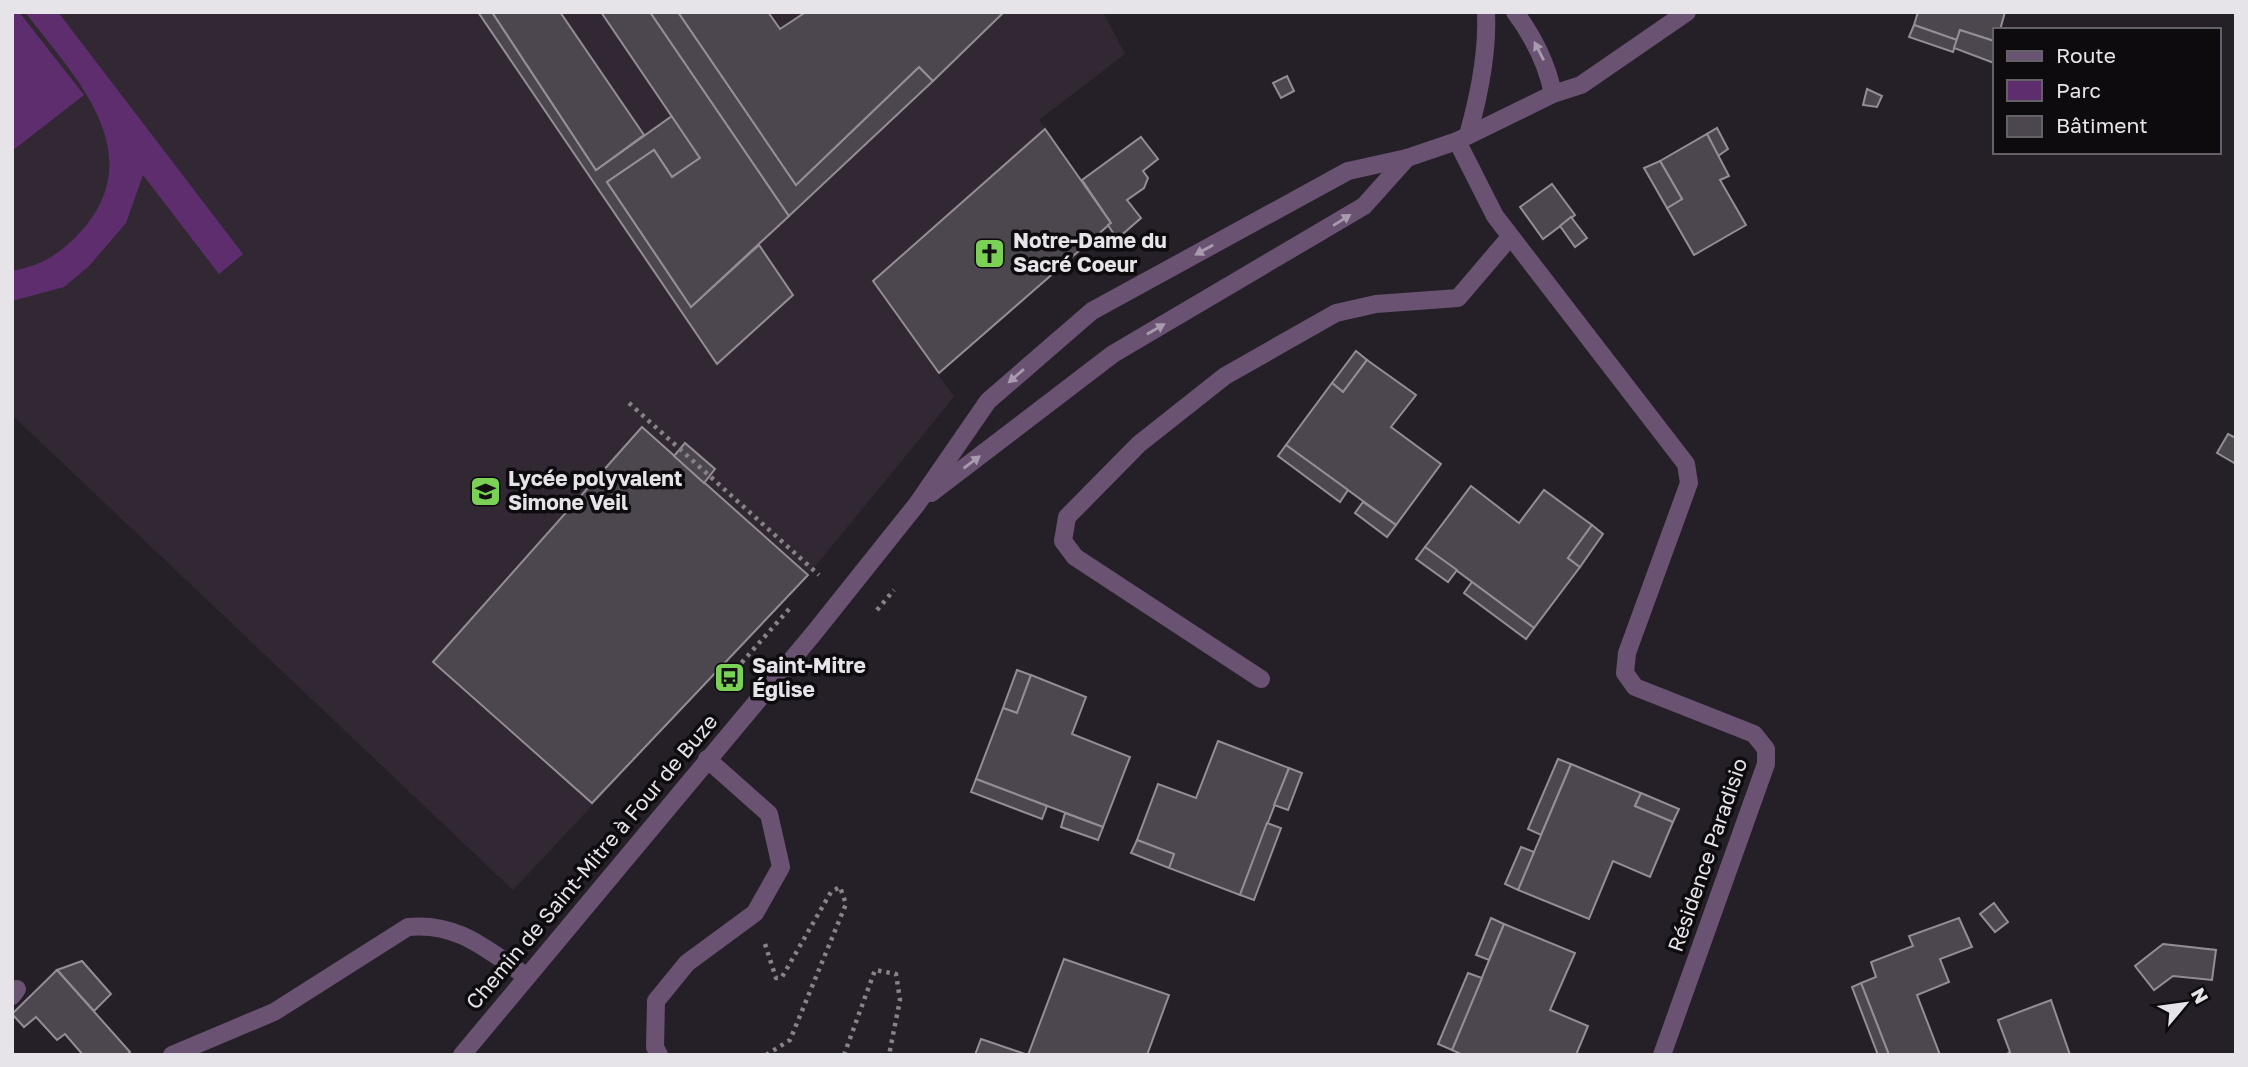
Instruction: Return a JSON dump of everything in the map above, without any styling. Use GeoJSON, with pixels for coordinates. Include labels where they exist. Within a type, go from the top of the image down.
{"type":"FeatureCollection","features":[{"type":"Feature","properties":{"kind":"street"},"geometry":{"type":"LineString","coordinates":[[1463,138],[1477,102],[1487,32],[1486,12]]}},
{"type":"Feature","properties":{"kind":"street"},"geometry":{"type":"LineString","coordinates":[[1515,12],[1531,35],[1548,69],[1553,94]]}},
{"type":"Feature","properties":{"kind":"street","name":"Chemin de Saint-Mitre à Four de Buze"},"geometry":{"type":"LineString","coordinates":[[462,1055],[814,633],[918,504],[988,401],[1091,312],[1348,171],[1408,158],[1463,138],[1553,94],[1581,85],[1687,12]]}},
{"type":"Feature","properties":{"kind":"street","name":"Résidence Paradisio"},"geometry":{"type":"LineString","coordinates":[[1463,138],[1495,216],[1686,464],[1689,483],[1627,653],[1625,673],[1635,687],[1754,734],[1766,749],[1766,764],[1662,1055]]}},
{"type":"Feature","properties":{"kind":"street","name":"Chemin de Saint-Mitre à Four de Buze"},"geometry":{"type":"LineString","coordinates":[[918,504],[1113,354],[1364,206],[1408,158]]}},
{"type":"Feature","properties":{"kind":"street"},"geometry":{"type":"LineString","coordinates":[[1261,679],[1075,557],[1062,541],[1067,517],[1139,444],[1225,376],[1336,313],[1376,304],[1458,298],[1510,237]]}},
{"type":"Feature","properties":{"kind":"street"},"geometry":{"type":"LineString","coordinates":[[659,1055],[655,1047],[656,1001],[687,963],[755,913],[781,867],[769,814],[707,758]]}},
{"type":"Feature","properties":{"kind":"street"},"geometry":{"type":"LineString","coordinates":[[172,1055],[274,1012],[408,927],[433,925],[466,936],[526,976]]}},
{"type":"Feature","properties":{"kind":"path"},"geometry":{"type":"LineString","coordinates":[[629,403],[820,573],[812,582]]}},
{"type":"Feature","properties":{"kind":"path"},"geometry":{"type":"LineString","coordinates":[[736,669],[796,600]]}},
{"type":"Feature","properties":{"kind":"path"},"geometry":{"type":"LineString","coordinates":[[755,913],[776,978],[782,977],[831,892],[840,887],[846,904],[790,1041],[766,1055]]}},
{"type":"Feature","properties":{"kind":"path"},"geometry":{"type":"LineString","coordinates":[[844,1055],[875,970],[896,974],[900,1000],[889,1055]]}},
{"type":"Feature","properties":{"kind":"shaded area","name":"Lycée polyvalent Simone Veil"},"geometry":{"type":"Polygon","coordinates":[[[12,12],[1103,12],[1125,54],[1039,120],[1045,129],[873,281],[954,397],[808,575],[513,890],[12,415],[12,12]]]}},
{"type":"Feature","properties":{"kind":"green space"},"geometry":{"type":"Polygon","coordinates":[[[12,12],[19,12],[84,95],[12,151],[12,12]]]}},
{"type":"Feature","properties":{"kind":"green space"},"geometry":{"type":"Polygon","coordinates":[[[25,12],[58,12],[243,254],[219,274],[143,175],[126,223],[89,266],[64,287],[12,301],[12,271],[43,261],[60,251],[84,228],[102,199],[109,170],[107,142],[97,114],[82,87],[25,12]]]}},
{"type":"Feature","properties":{"kind":"building"},"geometry":{"type":"Polygon","coordinates":[[[478,12],[492,12],[596,170],[672,116],[700,158],[672,177],[654,150],[607,182],[691,307],[759,245],[793,295],[717,364],[478,12]]]}},
{"type":"Feature","properties":{"kind":"building"},"geometry":{"type":"Polygon","coordinates":[[[492,12],[560,12],[644,135],[596,170],[492,12]]]}},
{"type":"Feature","properties":{"kind":"building"},"geometry":{"type":"Polygon","coordinates":[[[601,12],[650,12],[789,216],[691,307],[607,182],[654,150],[672,177],[700,158],[601,12]]]}},
{"type":"Feature","properties":{"kind":"building"},"geometry":{"type":"Polygon","coordinates":[[[650,12],[678,12],[796,185],[919,67],[933,81],[789,216],[650,12]]]}},
{"type":"Feature","properties":{"kind":"building"},"geometry":{"type":"Polygon","coordinates":[[[678,12],[768,12],[780,29],[806,12],[1004,12],[933,81],[919,67],[796,185],[678,12]]]}},
{"type":"Feature","properties":{"kind":"building"},"geometry":{"type":"Polygon","coordinates":[[[1918,12],[2005,12],[2001,28],[1993,28],[1993,41],[1960,30],[1957,40],[1914,25],[1918,12]]]}},
{"type":"Feature","properties":{"kind":"building"},"geometry":{"type":"Polygon","coordinates":[[[1914,25],[1957,40],[1953,52],[1909,37],[1914,25]]]}},
{"type":"Feature","properties":{"kind":"building"},"geometry":{"type":"Polygon","coordinates":[[[1960,30],[1993,41],[1993,63],[1954,48],[1960,30]]]}},
{"type":"Feature","properties":{"kind":"building"},"geometry":{"type":"Polygon","coordinates":[[[1287,76],[1294,91],[1281,98],[1273,83],[1287,76]]]}},
{"type":"Feature","properties":{"kind":"building"},"geometry":{"type":"Polygon","coordinates":[[[1867,89],[1882,96],[1877,107],[1863,105],[1867,89]]]}},
{"type":"Feature","properties":{"kind":"building"},"geometry":{"type":"Polygon","coordinates":[[[1717,128],[1728,149],[1718,156],[1707,134],[1717,128]]]}},
{"type":"Feature","properties":{"kind":"building","name":"Notre-Dame du Sacré Coeur"},"geometry":{"type":"Polygon","coordinates":[[[1045,129],[1111,223],[939,373],[873,281],[1045,129]]]}},
{"type":"Feature","properties":{"kind":"building"},"geometry":{"type":"Polygon","coordinates":[[[1707,134],[1729,176],[1720,180],[1746,225],[1694,255],[1667,208],[1682,199],[1660,161],[1707,134]]]}},
{"type":"Feature","properties":{"kind":"building"},"geometry":{"type":"Polygon","coordinates":[[[1141,137],[1158,159],[1143,171],[1148,178],[1144,188],[1127,200],[1141,218],[1117,239],[1108,225],[1111,223],[1082,180],[1141,137]]]}},
{"type":"Feature","properties":{"kind":"building"},"geometry":{"type":"Polygon","coordinates":[[[1660,161],[1682,199],[1667,208],[1644,168],[1660,161]]]}},
{"type":"Feature","properties":{"kind":"building"},"geometry":{"type":"Polygon","coordinates":[[[1552,184],[1575,215],[1543,239],[1520,207],[1552,184]]]}},
{"type":"Feature","properties":{"kind":"building"},"geometry":{"type":"Polygon","coordinates":[[[1571,217],[1587,238],[1575,247],[1560,226],[1571,217]]]}},
{"type":"Feature","properties":{"kind":"building"},"geometry":{"type":"Polygon","coordinates":[[[1356,351],[1367,360],[1343,392],[1332,383],[1356,351]]]}},
{"type":"Feature","properties":{"kind":"building"},"geometry":{"type":"Polygon","coordinates":[[[1367,360],[1416,395],[1391,427],[1441,464],[1396,525],[1286,445],[1332,383],[1343,392],[1367,360]]]}},
{"type":"Feature","properties":{"kind":"building"},"geometry":{"type":"Polygon","coordinates":[[[642,427],[808,575],[592,803],[433,662],[642,427]]]}},
{"type":"Feature","properties":{"kind":"building"},"geometry":{"type":"Polygon","coordinates":[[[2228,434],[2236,438],[2236,464],[2217,453],[2228,434]]]}},
{"type":"Feature","properties":{"kind":"building"},"geometry":{"type":"Polygon","coordinates":[[[685,443],[715,469],[704,483],[674,456],[685,443]]]}},
{"type":"Feature","properties":{"kind":"building"},"geometry":{"type":"Polygon","coordinates":[[[1286,445],[1348,490],[1340,502],[1278,456],[1286,445]]]}},
{"type":"Feature","properties":{"kind":"building"},"geometry":{"type":"Polygon","coordinates":[[[1471,486],[1519,523],[1544,490],[1592,525],[1568,558],[1580,567],[1534,628],[1425,547],[1471,486]]]}},
{"type":"Feature","properties":{"kind":"building"},"geometry":{"type":"Polygon","coordinates":[[[1363,502],[1396,525],[1387,537],[1355,513],[1363,502]]]}},
{"type":"Feature","properties":{"kind":"building"},"geometry":{"type":"Polygon","coordinates":[[[1592,525],[1603,534],[1580,567],[1568,558],[1592,525]]]}},
{"type":"Feature","properties":{"kind":"building"},"geometry":{"type":"Polygon","coordinates":[[[1425,547],[1457,570],[1448,582],[1416,559],[1425,547]]]}},
{"type":"Feature","properties":{"kind":"building"},"geometry":{"type":"Polygon","coordinates":[[[1472,582],[1534,628],[1526,639],[1464,593],[1472,582]]]}},
{"type":"Feature","properties":{"kind":"building"},"geometry":{"type":"Polygon","coordinates":[[[1017,670],[1031,675],[1017,713],[1003,708],[1017,670]]]}},
{"type":"Feature","properties":{"kind":"building"},"geometry":{"type":"Polygon","coordinates":[[[1031,675],[1086,697],[1072,734],[1130,757],[1103,827],[976,779],[1003,708],[1017,713],[1031,675]]]}},
{"type":"Feature","properties":{"kind":"building"},"geometry":{"type":"Polygon","coordinates":[[[1218,741],[1289,768],[1240,895],[1169,868],[1174,854],[1137,840],[1158,784],[1196,798],[1218,741]]]}},
{"type":"Feature","properties":{"kind":"building"},"geometry":{"type":"Polygon","coordinates":[[[1558,759],[1571,764],[1541,835],[1528,829],[1558,759]]]}},
{"type":"Feature","properties":{"kind":"building"},"geometry":{"type":"Polygon","coordinates":[[[1571,764],[1641,793],[1635,806],[1673,822],[1650,877],[1613,861],[1589,919],[1518,890],[1571,764]]]}},
{"type":"Feature","properties":{"kind":"building"},"geometry":{"type":"Polygon","coordinates":[[[1289,768],[1302,773],[1288,810],[1274,805],[1289,768]]]}},
{"type":"Feature","properties":{"kind":"building"},"geometry":{"type":"Polygon","coordinates":[[[976,779],[1047,806],[1042,819],[971,792],[976,779]]]}},
{"type":"Feature","properties":{"kind":"building"},"geometry":{"type":"Polygon","coordinates":[[[1641,793],[1679,809],[1673,822],[1635,806],[1641,793]]]}},
{"type":"Feature","properties":{"kind":"building"},"geometry":{"type":"Polygon","coordinates":[[[1065,813],[1103,827],[1098,840],[1061,827],[1065,813]]]}},
{"type":"Feature","properties":{"kind":"building"},"geometry":{"type":"Polygon","coordinates":[[[1267,823],[1281,828],[1254,900],[1240,895],[1267,823]]]}},
{"type":"Feature","properties":{"kind":"building"},"geometry":{"type":"Polygon","coordinates":[[[1137,840],[1174,854],[1169,868],[1131,853],[1137,840]]]}},
{"type":"Feature","properties":{"kind":"building"},"geometry":{"type":"Polygon","coordinates":[[[1521,847],[1534,852],[1518,890],[1505,884],[1521,847]]]}},
{"type":"Feature","properties":{"kind":"building"},"geometry":{"type":"Polygon","coordinates":[[[1994,903],[2008,922],[1995,932],[1980,914],[1994,903]]]}},
{"type":"Feature","properties":{"kind":"building"},"geometry":{"type":"Polygon","coordinates":[[[1491,918],[1504,924],[1489,960],[1476,955],[1491,918]]]}},
{"type":"Feature","properties":{"kind":"building"},"geometry":{"type":"Polygon","coordinates":[[[1959,918],[1972,947],[1940,959],[1949,982],[1917,995],[1940,1055],[1889,1055],[1861,983],[1876,977],[1871,962],[1913,946],[1909,936],[1959,918]]]}},
{"type":"Feature","properties":{"kind":"building"},"geometry":{"type":"Polygon","coordinates":[[[1504,924],[1575,953],[1550,1010],[1588,1026],[1576,1055],[1463,1055],[1452,1050],[1504,924]]]}},
{"type":"Feature","properties":{"kind":"building"},"geometry":{"type":"Polygon","coordinates":[[[2163,944],[2216,950],[2212,980],[2173,976],[2154,990],[2135,966],[2163,944]]]}},
{"type":"Feature","properties":{"kind":"building"},"geometry":{"type":"Polygon","coordinates":[[[1064,959],[1169,995],[1147,1055],[1028,1055],[1064,959]]]}},
{"type":"Feature","properties":{"kind":"building"},"geometry":{"type":"Polygon","coordinates":[[[82,961],[111,994],[94,1011],[57,970],[82,961]]]}},
{"type":"Feature","properties":{"kind":"building"},"geometry":{"type":"Polygon","coordinates":[[[57,970],[130,1052],[127,1055],[83,1055],[65,1034],[57,1040],[36,1017],[24,1027],[12,1014],[57,970]]]}},
{"type":"Feature","properties":{"kind":"building"},"geometry":{"type":"Polygon","coordinates":[[[1468,973],[1482,978],[1452,1050],[1438,1044],[1468,973]]]}},
{"type":"Feature","properties":{"kind":"building"},"geometry":{"type":"Polygon","coordinates":[[[1861,983],[1889,1055],[1878,1055],[1852,987],[1861,983]]]}},
{"type":"Feature","properties":{"kind":"building"},"geometry":{"type":"Polygon","coordinates":[[[2051,1000],[2070,1055],[2005,1055],[2010,1052],[1998,1020],[2051,1000]]]}},
{"type":"Feature","properties":{"kind":"building"},"geometry":{"type":"Polygon","coordinates":[[[981,1039],[1028,1055],[975,1055],[981,1039]]]}},
{"type":"Feature","properties":{"kind":"place","name":"Notre-Dame du Sacré Coeur"},"geometry":{"type":"Point","coordinates":[990,253]}},
{"type":"Feature","properties":{"kind":"place","name":"Lycée polyvalent Simone Veil"},"geometry":{"type":"Point","coordinates":[485,491]}},
{"type":"Feature","properties":{"kind":"place","name":"Saint-Mitre Église"},"geometry":{"type":"Point","coordinates":[729,678]}}]}
